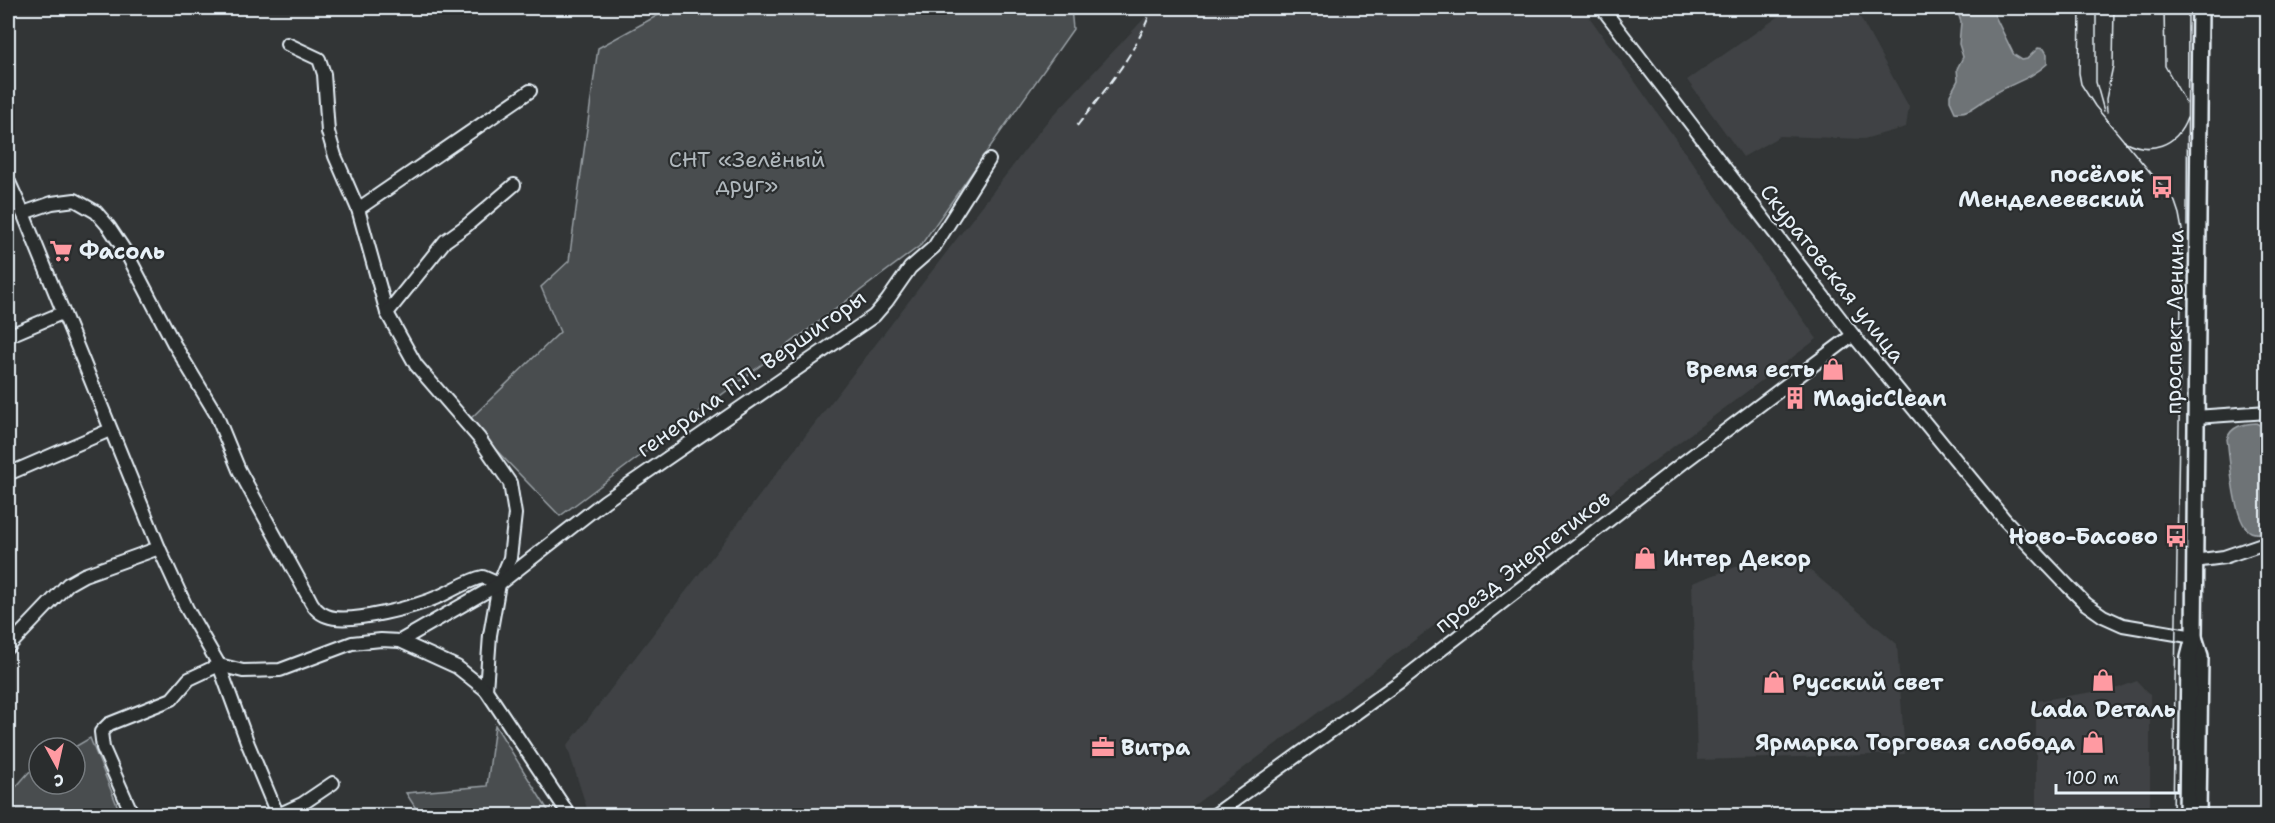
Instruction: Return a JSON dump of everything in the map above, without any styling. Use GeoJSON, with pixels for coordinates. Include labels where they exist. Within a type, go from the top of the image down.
{"type":"FeatureCollection","features":[{"type":"Feature","properties":{"kind":"main road","name":"проспект Ленина"},"geometry":{"type":"LineString","coordinates":[[2187,816],[2189,657],[2193,637],[2200,8]]}},
{"type":"Feature","properties":{"kind":"main road","name":"проспект Ленина"},"geometry":{"type":"LineString","coordinates":[[2193,637],[2200,656],[2198,816]]}},
{"type":"Feature","properties":{"kind":"street","name":"Скуратовская улица"},"geometry":{"type":"LineString","coordinates":[[1602,8],[1852,335],[2005,520],[2086,604],[2103,616],[2123,625],[2193,637]]}},
{"type":"Feature","properties":{"kind":"street"},"geometry":{"type":"LineString","coordinates":[[287,44],[319,59],[324,74],[328,132],[335,156],[358,209],[387,313],[416,365],[479,438],[510,483],[514,514],[510,558],[499,584],[490,634],[486,690]]}},
{"type":"Feature","properties":{"kind":"street"},"geometry":{"type":"LineString","coordinates":[[358,209],[530,91]]}},
{"type":"Feature","properties":{"kind":"street","name":"генерала П.П. Вершигоры"},"geometry":{"type":"LineString","coordinates":[[400,641],[499,584],[605,501],[874,316],[910,268],[934,248],[989,160]]}},
{"type":"Feature","properties":{"kind":"street"},"geometry":{"type":"LineString","coordinates":[[8,180],[159,548],[187,609],[219,665],[248,744],[278,815],[302,804],[333,783]]}},
{"type":"Feature","properties":{"kind":"street"},"geometry":{"type":"LineString","coordinates":[[387,313],[445,241],[514,185]]}},
{"type":"Feature","properties":{"kind":"street"},"geometry":{"type":"LineString","coordinates":[[23,213],[52,203],[75,200],[96,212],[109,227],[127,254],[174,344],[216,414],[239,470],[308,596],[322,614],[338,619],[372,615],[441,596],[479,578],[487,578],[499,584]]}},
{"type":"Feature","properties":{"kind":"street"},"geometry":{"type":"LineString","coordinates":[[8,336],[62,313]]}},
{"type":"Feature","properties":{"kind":"street","name":"проезд Энергетиков"},"geometry":{"type":"LineString","coordinates":[[1214,816],[1402,680],[1852,335]]}},
{"type":"Feature","properties":{"kind":"street"},"geometry":{"type":"LineString","coordinates":[[2195,417],[2268,412]]}},
{"type":"Feature","properties":{"kind":"street"},"geometry":{"type":"LineString","coordinates":[[8,474],[110,430]]}},
{"type":"Feature","properties":{"kind":"street"},"geometry":{"type":"LineString","coordinates":[[2194,561],[2224,557],[2268,542]]}},
{"type":"Feature","properties":{"kind":"street"},"geometry":{"type":"LineString","coordinates":[[8,647],[68,585],[84,576],[159,548]]}},
{"type":"Feature","properties":{"kind":"street"},"geometry":{"type":"LineString","coordinates":[[133,816],[103,748],[101,732],[109,724],[172,699],[189,679],[219,665],[243,671],[280,670],[352,643],[381,640],[400,641],[457,667],[486,690],[570,816]]}},
{"type":"Feature","properties":{"kind":"shaded area"},"geometry":{"type":"Polygon","coordinates":[[[1154,8],[1583,8],[1817,339],[1181,815],[589,815],[567,746],[1045,124],[1154,8]]]}},
{"type":"Feature","properties":{"kind":"shaded area"},"geometry":{"type":"Polygon","coordinates":[[[1791,8],[1855,8],[1909,107],[1906,127],[1864,139],[1780,136],[1743,157],[1687,80],[1791,8]]]}},
{"type":"Feature","properties":{"kind":"shaded area"},"geometry":{"type":"Polygon","coordinates":[[[1948,8],[1991,8],[2014,55],[2022,60],[2027,59],[2038,48],[2044,49],[2047,54],[2047,64],[1973,108],[1955,112],[1950,95],[1958,80],[1957,69],[1963,57],[1959,44],[1961,22],[1959,16],[1948,8]]]}},
{"type":"Feature","properties":{"kind":"shaded area"},"geometry":{"type":"Polygon","coordinates":[[[2256,423],[2267,429],[2268,531],[2266,533],[2251,532],[2240,517],[2233,490],[2227,439],[2235,428],[2256,423]]]}},
{"type":"Feature","properties":{"kind":"shaded area"},"geometry":{"type":"Polygon","coordinates":[[[1785,549],[1897,644],[1905,754],[1697,760],[1692,583],[1785,549]]]}},
{"type":"Feature","properties":{"kind":"shaded area","name":"Ярмарка Торговая слобода"},"geometry":{"type":"Polygon","coordinates":[[[2137,681],[2150,695],[2150,815],[2036,815],[2036,701],[2118,688],[2137,681]]]}},
{"type":"Feature","properties":{"kind":"green space","name":"СНТ «Зелёный друг»"},"geometry":{"type":"Polygon","coordinates":[[[671,8],[1071,8],[1073,29],[921,245],[560,516],[468,421],[560,332],[541,287],[569,261],[598,48],[671,8]]]}},
{"type":"Feature","properties":{"kind":"green space"},"geometry":{"type":"Polygon","coordinates":[[[495,725],[551,815],[420,815],[406,793],[487,786],[495,725]]]}},
{"type":"Feature","properties":{"kind":"green space"},"geometry":{"type":"Polygon","coordinates":[[[90,738],[121,815],[8,815],[8,796],[27,774],[27,796],[87,796],[87,740],[90,738]]]}},
{"type":"Feature","properties":{"kind":"tram line"},"geometry":{"type":"LineString","coordinates":[[2080,8],[2079,73],[2081,84],[2095,106],[2175,202],[2182,230],[2173,816]]}},
{"type":"Feature","properties":{"kind":"tram line"},"geometry":{"type":"LineString","coordinates":[[2096,8],[2096,82],[2104,111]]}},
{"type":"Feature","properties":{"kind":"tram line"},"geometry":{"type":"LineString","coordinates":[[2107,112],[2106,99],[2113,66],[2114,8]]}},
{"type":"Feature","properties":{"kind":"tram line"},"geometry":{"type":"LineString","coordinates":[[2164,8],[2165,66],[2186,103]]}},
{"type":"Feature","properties":{"kind":"tram line"},"geometry":{"type":"LineString","coordinates":[[2187,226],[2188,8]]}},
{"type":"Feature","properties":{"kind":"tram line"},"geometry":{"type":"LineString","coordinates":[[2124,141],[2143,147],[2162,145],[2177,135],[2187,118]]}},
{"type":"Feature","properties":{"kind":"railway"},"geometry":{"type":"LineString","coordinates":[[1077,126],[1110,84],[1129,55],[1152,8]]}},
{"type":"Feature","properties":{"kind":"place","name":"посёлок Менделеевский"},"geometry":{"type":"Point","coordinates":[2162,187]}},
{"type":"Feature","properties":{"kind":"place","name":"Фасоль"},"geometry":{"type":"Point","coordinates":[61,251]}},
{"type":"Feature","properties":{"kind":"place","name":"Время есть"},"geometry":{"type":"Point","coordinates":[1833,369]}},
{"type":"Feature","properties":{"kind":"place","name":"MagicClean"},"geometry":{"type":"Point","coordinates":[1795,398]}},
{"type":"Feature","properties":{"kind":"place","name":"Ново-Басово"},"geometry":{"type":"Point","coordinates":[2176,536]}},
{"type":"Feature","properties":{"kind":"place","name":"Интер Декор"},"geometry":{"type":"Point","coordinates":[1645,558]}},
{"type":"Feature","properties":{"kind":"place","name":"Lada Dеталь"},"geometry":{"type":"Point","coordinates":[2103,680]}},
{"type":"Feature","properties":{"kind":"place","name":"Русский свет"},"geometry":{"type":"Point","coordinates":[1774,682]}},
{"type":"Feature","properties":{"kind":"place","name":"Ярмарка Торговая слобода"},"geometry":{"type":"Point","coordinates":[2093,742]}},
{"type":"Feature","properties":{"kind":"place","name":"Витра"},"geometry":{"type":"Point","coordinates":[1103,747]}}]}
